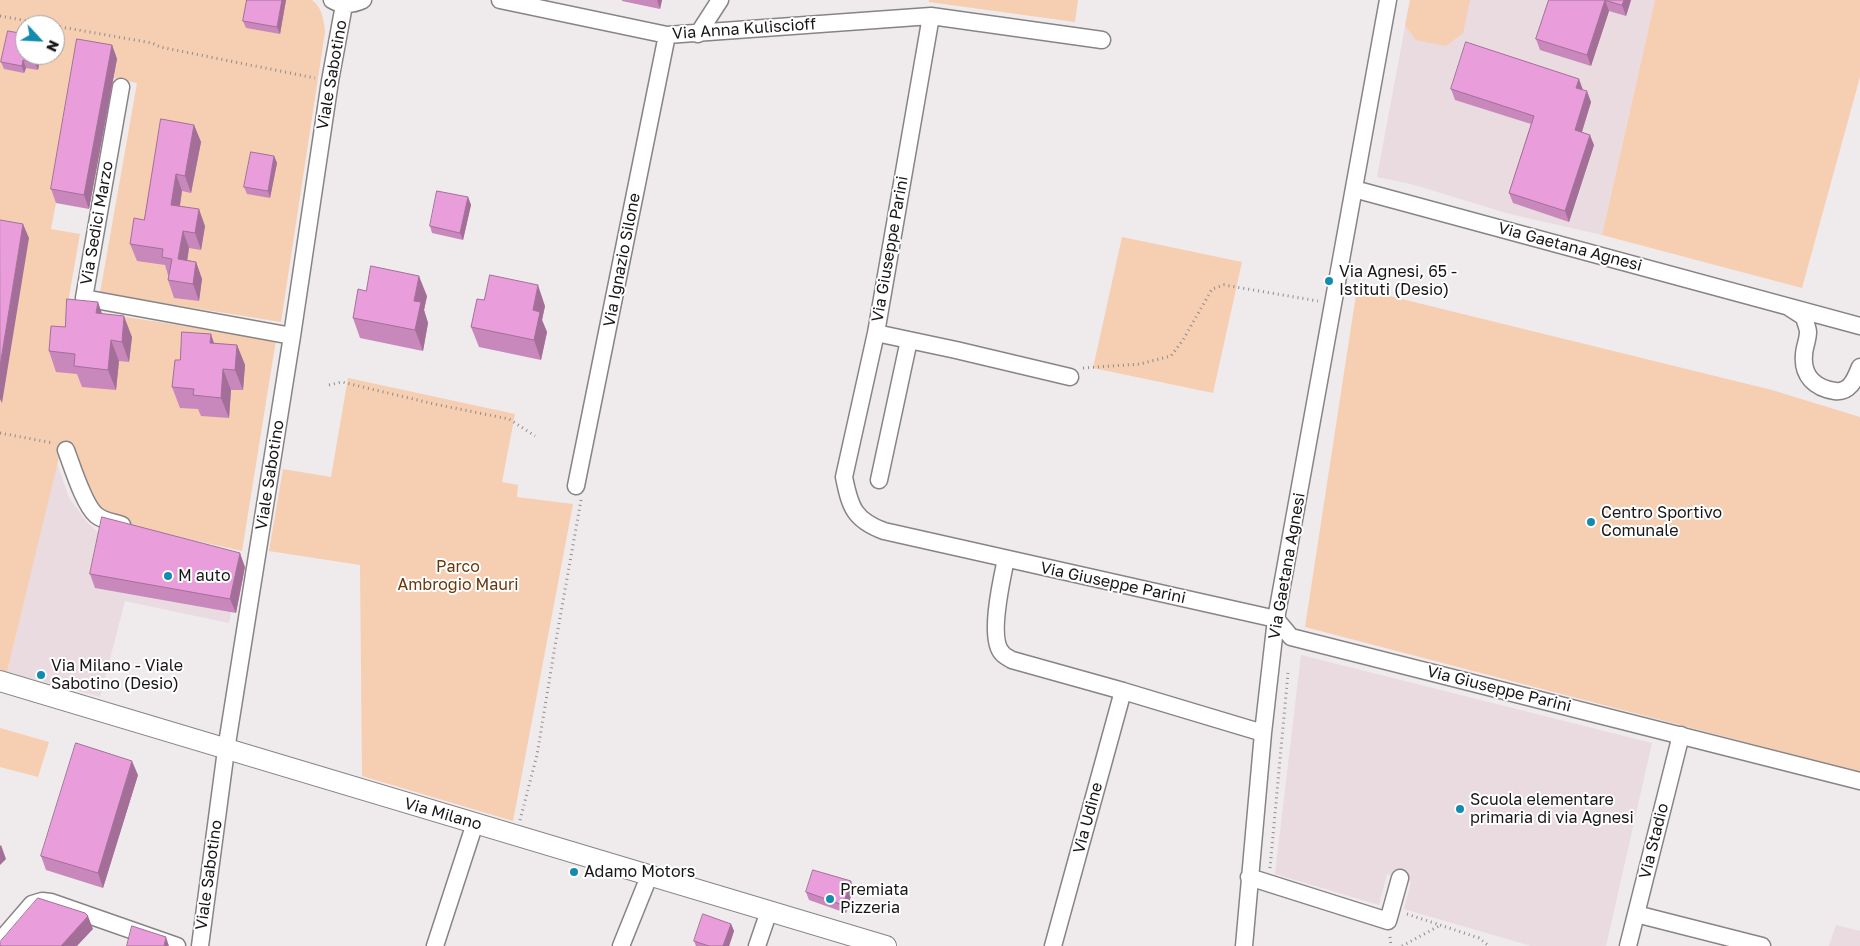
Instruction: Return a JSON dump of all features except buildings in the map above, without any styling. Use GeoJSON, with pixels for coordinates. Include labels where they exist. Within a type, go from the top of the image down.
{"type":"FeatureCollection","features":[{"type":"Feature","properties":{"kind":"main road","name":"Via Milano"},"geometry":{"type":"LineString","coordinates":[[0,681],[886,946]]}},
{"type":"Feature","properties":{"kind":"street"},"geometry":{"type":"LineString","coordinates":[[338,2],[354,4],[363,0]]}},
{"type":"Feature","properties":{"kind":"street","name":"Via Anna Kuliscioff"},"geometry":{"type":"LineString","coordinates":[[500,0],[667,35],[931,16],[1102,40]]}},
{"type":"Feature","properties":{"kind":"street"},"geometry":{"type":"LineString","coordinates":[[698,34],[720,0]]}},
{"type":"Feature","properties":{"kind":"street","name":"Via Gaetana Agnesi"},"geometry":{"type":"LineString","coordinates":[[1244,946],[1263,733],[1276,619],[1388,0]]}},
{"type":"Feature","properties":{"kind":"street","name":"Viale Sabotino"},"geometry":{"type":"LineString","coordinates":[[200,946],[226,750],[292,336],[330,81],[338,2]]}},
{"type":"Feature","properties":{"kind":"street","name":"Via Giuseppe Parini"},"geometry":{"type":"LineString","coordinates":[[931,16],[876,333],[844,477],[848,498],[854,511],[868,525],[884,531],[1276,619],[1291,637],[1860,781]]}},
{"type":"Feature","properties":{"kind":"street","name":"Via Ignazio Silone"},"geometry":{"type":"LineString","coordinates":[[576,486],[667,35]]}},
{"type":"Feature","properties":{"kind":"street","name":"Via Sedici Marzo"},"geometry":{"type":"LineString","coordinates":[[121,88],[84,298],[292,336]]}},
{"type":"Feature","properties":{"kind":"street","name":"Via Gaetana Agnesi"},"geometry":{"type":"LineString","coordinates":[[1354,189],[1860,326]]}},
{"type":"Feature","properties":{"kind":"street","name":"Via Gaetana Agnesi"},"geometry":{"type":"LineString","coordinates":[[1786,306],[1804,317],[1808,332],[1804,367],[1807,377],[1816,385],[1840,392],[1854,382],[1860,367]]}},
{"type":"Feature","properties":{"kind":"street"},"geometry":{"type":"LineString","coordinates":[[876,333],[1070,377]]}},
{"type":"Feature","properties":{"kind":"street"},"geometry":{"type":"LineString","coordinates":[[879,480],[909,340]]}},
{"type":"Feature","properties":{"kind":"street"},"geometry":{"type":"LineString","coordinates":[[66,450],[82,491],[94,514],[102,519],[132,528]]}},
{"type":"Feature","properties":{"kind":"street"},"geometry":{"type":"LineString","coordinates":[[238,555],[257,560]]}},
{"type":"Feature","properties":{"kind":"street"},"geometry":{"type":"LineString","coordinates":[[1006,559],[997,600],[998,641],[1002,653],[1012,660],[1263,733]]}},
{"type":"Feature","properties":{"kind":"street","name":"Via Udine"},"geometry":{"type":"LineString","coordinates":[[1053,946],[1123,691]]}},
{"type":"Feature","properties":{"kind":"street","name":"Via Stadio"},"geometry":{"type":"LineString","coordinates":[[1628,946],[1681,735]]}},
{"type":"Feature","properties":{"kind":"street"},"geometry":{"type":"LineString","coordinates":[[435,946],[474,823]]}},
{"type":"Feature","properties":{"kind":"street"},"geometry":{"type":"LineString","coordinates":[[621,946],[650,874]]}},
{"type":"Feature","properties":{"kind":"street"},"geometry":{"type":"LineString","coordinates":[[1249,877],[1388,921],[1400,878]]}},
{"type":"Feature","properties":{"kind":"street"},"geometry":{"type":"LineString","coordinates":[[0,941],[32,904],[42,901],[52,902],[177,946]]}},
{"type":"Feature","properties":{"kind":"street"},"geometry":{"type":"LineString","coordinates":[[757,946],[769,911]]}},
{"type":"Feature","properties":{"kind":"street"},"geometry":{"type":"LineString","coordinates":[[1636,914],[1762,946]]}},
{"type":"Feature","properties":{"kind":"path"},"geometry":{"type":"LineString","coordinates":[[0,16],[15,19]]}},
{"type":"Feature","properties":{"kind":"path"},"geometry":{"type":"LineString","coordinates":[[65,28],[152,43],[160,47],[330,81]]}},
{"type":"Feature","properties":{"kind":"path"},"geometry":{"type":"LineString","coordinates":[[1070,377],[1076,368],[1140,364],[1171,356],[1183,340],[1212,289],[1224,285],[1324,303]]}},
{"type":"Feature","properties":{"kind":"path"},"geometry":{"type":"LineString","coordinates":[[329,385],[342,382],[434,404],[509,419],[535,436]]}},
{"type":"Feature","properties":{"kind":"path"},"geometry":{"type":"LineString","coordinates":[[0,433],[58,443],[66,450]]}},
{"type":"Feature","properties":{"kind":"path"},"geometry":{"type":"LineString","coordinates":[[516,835],[538,755],[556,636],[582,492],[576,486]]}},
{"type":"Feature","properties":{"kind":"path"},"geometry":{"type":"LineString","coordinates":[[1269,884],[1288,666]]}},
{"type":"Feature","properties":{"kind":"path"},"geometry":{"type":"LineString","coordinates":[[1392,909],[1479,938],[1489,946]]}},
{"type":"Feature","properties":{"kind":"path"},"geometry":{"type":"LineString","coordinates":[[1402,946],[1440,925]]}},
{"type":"Feature","properties":{"kind":"shaded area"},"geometry":{"type":"Polygon","coordinates":[[[1410,0],[1655,0],[1602,235],[1510,214],[1411,184],[1377,177],[1410,0]]]}},
{"type":"Feature","properties":{"kind":"shaded area"},"geometry":{"type":"Polygon","coordinates":[[[57,463],[69,498],[87,522],[105,539],[240,568],[229,623],[125,601],[100,697],[7,672],[57,463]]]}},
{"type":"Feature","properties":{"kind":"shaded area","name":"Scuola elementare primaria di via Agnesi"},"geometry":{"type":"Polygon","coordinates":[[[1301,655],[1652,743],[1606,946],[1531,946],[1404,909],[1411,882],[1387,874],[1379,905],[1275,874],[1301,655]]]}},
{"type":"Feature","properties":{"kind":"shaded area"},"geometry":{"type":"Polygon","coordinates":[[[1836,925],[1860,931],[1860,946],[1829,946],[1836,925]]]}},
{"type":"Feature","properties":{"kind":"green space"},"geometry":{"type":"Polygon","coordinates":[[[0,0],[312,0],[320,10],[325,32],[281,322],[100,293],[137,83],[114,78],[117,59],[56,203],[51,229],[80,234],[67,308],[276,340],[242,551],[112,522],[99,509],[60,453],[7,672],[0,670],[0,0]]]}},
{"type":"Feature","properties":{"kind":"green space"},"geometry":{"type":"Polygon","coordinates":[[[929,0],[1078,0],[1075,22],[929,2],[929,0]]]}},
{"type":"Feature","properties":{"kind":"green space"},"geometry":{"type":"Polygon","coordinates":[[[1410,0],[1470,0],[1463,33],[1446,46],[1416,40],[1405,25],[1410,0]]]}},
{"type":"Feature","properties":{"kind":"green space"},"geometry":{"type":"Polygon","coordinates":[[[1655,0],[1860,0],[1860,77],[1802,288],[1602,235],[1655,0]]]}},
{"type":"Feature","properties":{"kind":"green space"},"geometry":{"type":"Polygon","coordinates":[[[1122,237],[1242,262],[1213,393],[1093,368],[1122,237]]]}},
{"type":"Feature","properties":{"kind":"green space","name":"Centro Sportivo Comunale"},"geometry":{"type":"Polygon","coordinates":[[[1357,288],[1772,390],[1860,417],[1860,772],[1305,627],[1357,288]]]}},
{"type":"Feature","properties":{"kind":"green space","name":"Parco Ambrogio Mauri"},"geometry":{"type":"Polygon","coordinates":[[[348,378],[515,414],[502,482],[518,485],[517,497],[573,504],[513,821],[362,776],[360,565],[269,551],[283,469],[331,477],[348,378]]]}},
{"type":"Feature","properties":{"kind":"green space"},"geometry":{"type":"Polygon","coordinates":[[[0,728],[49,742],[38,777],[0,767],[0,728]]]}},
{"type":"Feature","properties":{"kind":"place","name":"Via Agnesi, 65 - Istituti (Desio)"},"geometry":{"type":"Point","coordinates":[1329,281]}},
{"type":"Feature","properties":{"kind":"place","name":"Centro Sportivo Comunale"},"geometry":{"type":"Point","coordinates":[1591,522]}},
{"type":"Feature","properties":{"kind":"place","name":"M auto"},"geometry":{"type":"Point","coordinates":[168,576]}},
{"type":"Feature","properties":{"kind":"place","name":"Via Milano - Viale Sabotino (Desio)"},"geometry":{"type":"Point","coordinates":[41,675]}},
{"type":"Feature","properties":{"kind":"place","name":"Scuola elementare primaria di via Agnesi"},"geometry":{"type":"Point","coordinates":[1460,809]}},
{"type":"Feature","properties":{"kind":"place","name":"Adamo Motors"},"geometry":{"type":"Point","coordinates":[574,872]}},
{"type":"Feature","properties":{"kind":"place","name":"Premiata Pizzeria"},"geometry":{"type":"Point","coordinates":[830,899]}}]}
